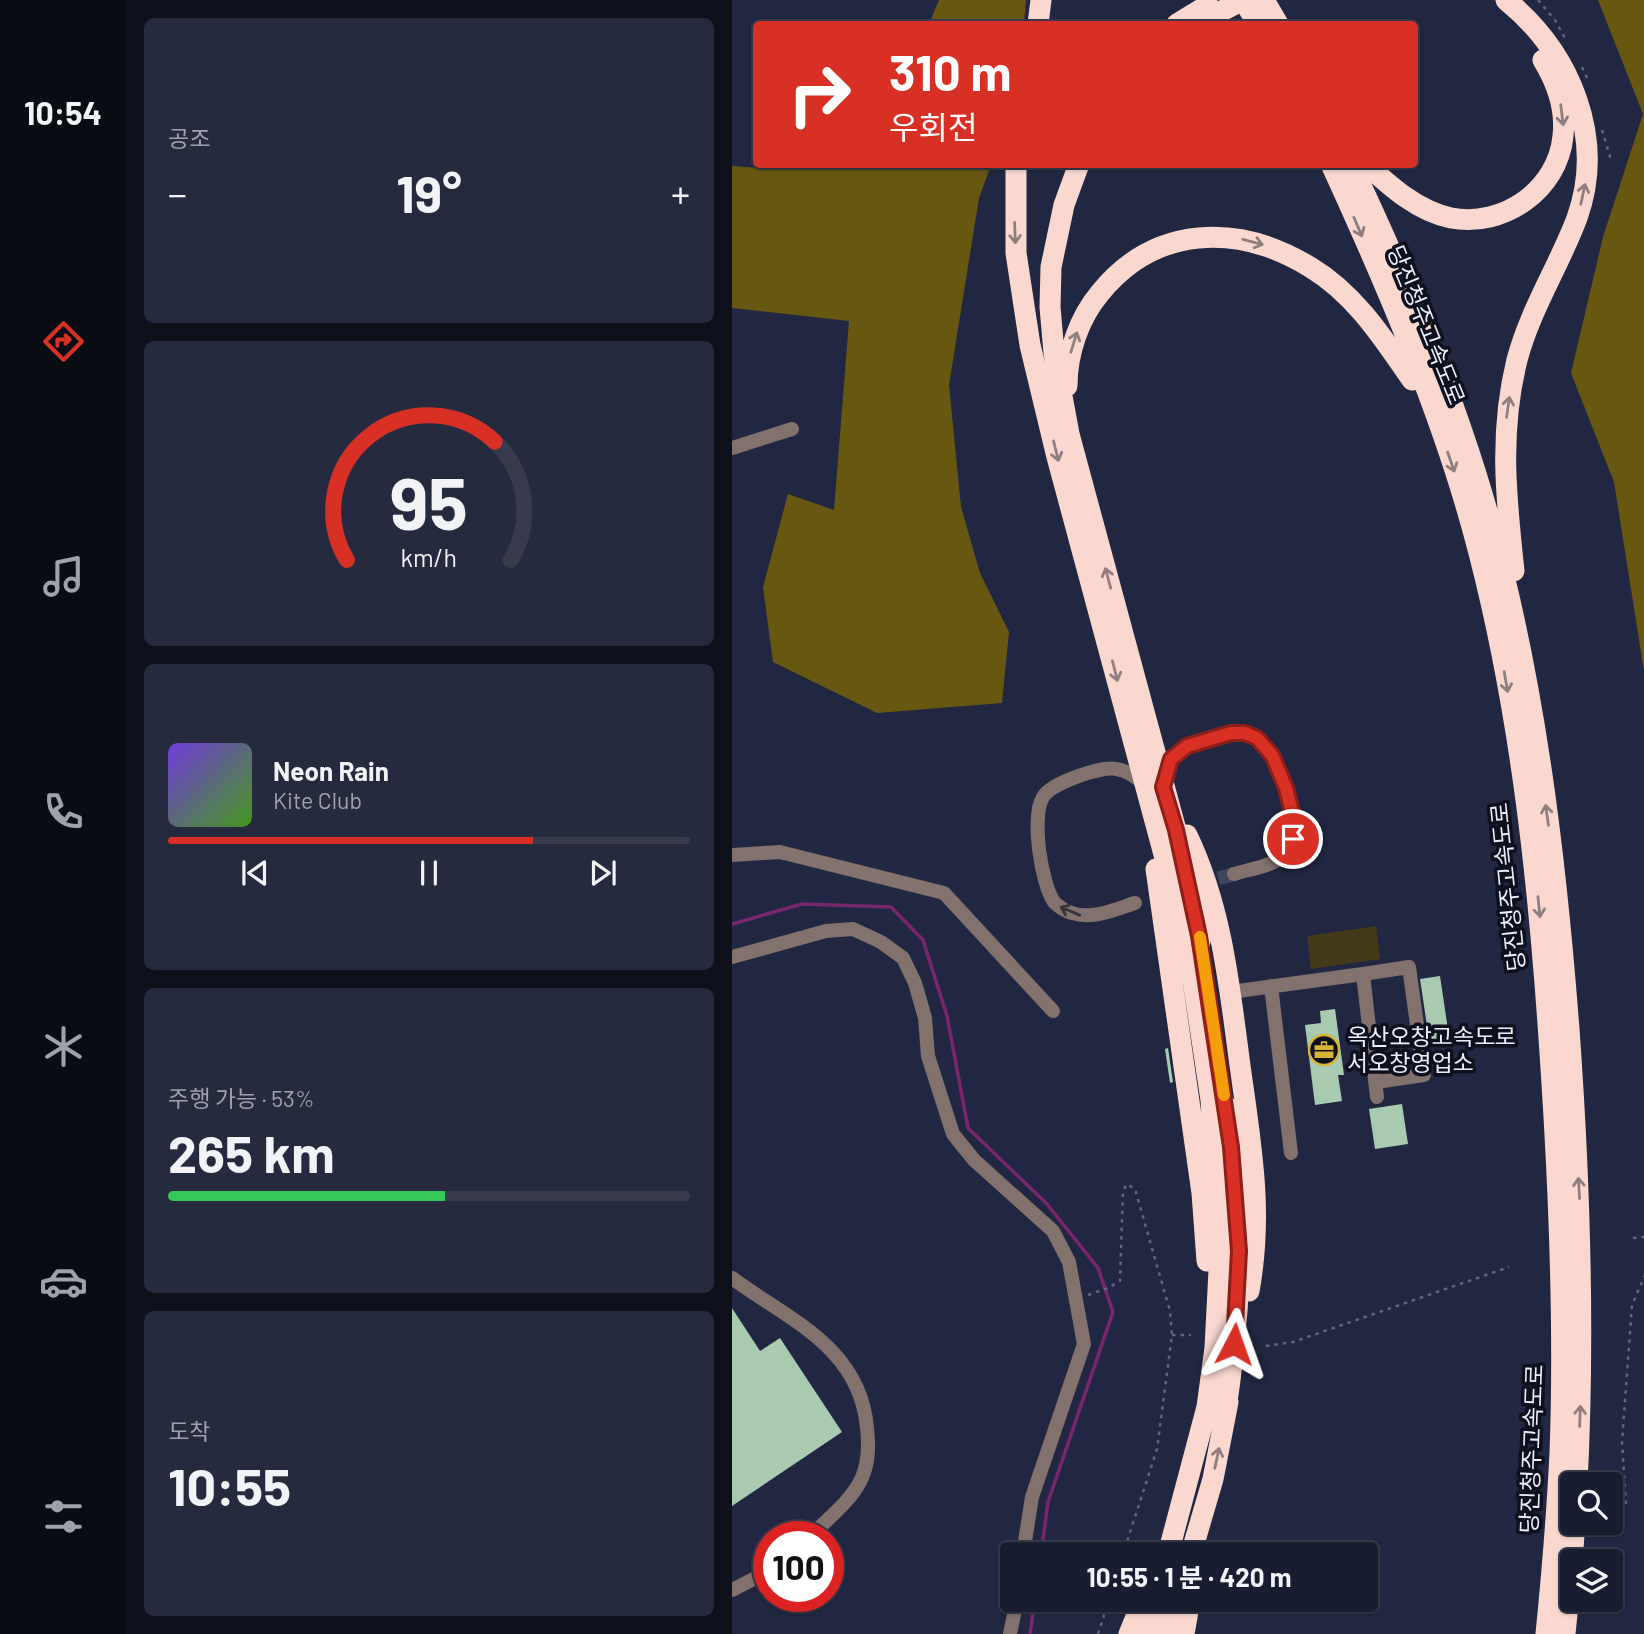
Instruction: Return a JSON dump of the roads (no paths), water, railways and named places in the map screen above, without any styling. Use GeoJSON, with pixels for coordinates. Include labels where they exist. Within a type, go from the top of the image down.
{"type":"FeatureCollection","features":[{"type":"Feature","properties":{"kind":"highway"},"geometry":{"type":"LineString","coordinates":[[1038,21],[1041,0]]}},
{"type":"Feature","properties":{"kind":"highway"},"geometry":{"type":"LineString","coordinates":[[1188,21],[1218,0]]}},
{"type":"Feature","properties":{"kind":"highway"},"geometry":{"type":"LineString","coordinates":[[1190,21],[1243,0],[1256,21]]}},
{"type":"Feature","properties":{"kind":"highway"},"geometry":{"type":"LineString","coordinates":[[1264,0],[1276,21]]}},
{"type":"Feature","properties":{"kind":"highway"},"geometry":{"type":"LineString","coordinates":[[1371,168],[1418,205],[1452,218],[1486,218],[1508,211],[1528,199],[1545,181],[1555,164],[1563,139],[1562,114],[1555,83],[1535,46],[1488,0]]}},
{"type":"Feature","properties":{"kind":"highway"},"geometry":{"type":"LineString","coordinates":[[1506,0],[1536,28],[1563,65],[1583,120],[1587,152],[1585,182],[1578,214],[1525,335],[1507,413],[1505,490],[1524,670]]}},
{"type":"Feature","properties":{"kind":"highway"},"geometry":{"type":"LineString","coordinates":[[1016,168],[1018,276],[1030,345],[1153,785],[1179,842],[1199,936],[1231,1147],[1237,1214],[1239,1275],[1226,1416]]}},
{"type":"Feature","properties":{"kind":"highway"},"geometry":{"type":"LineString","coordinates":[[1040,385],[1035,331],[1038,272],[1050,210],[1066,168]]}},
{"type":"Feature","properties":{"kind":"highway"},"geometry":{"type":"LineString","coordinates":[[1078,168],[1059,224],[1050,286],[1054,353],[1069,434],[1187,940],[1214,1127],[1220,1223],[1220,1281],[1212,1378],[1171,1542]]}},
{"type":"Feature","properties":{"kind":"highway","name":"당진청주고속도로"},"geometry":{"type":"LineString","coordinates":[[1333,168],[1420,375],[1466,510],[1493,612],[1515,730],[1540,918],[1562,1283],[1560,1453],[1546,1634]]}},
{"type":"Feature","properties":{"kind":"highway","name":"당진청주고속도로"},"geometry":{"type":"LineString","coordinates":[[1352,168],[1400,272],[1434,355],[1462,436],[1490,523],[1524,670],[1556,879],[1576,1138],[1582,1308],[1577,1472]]}},
{"type":"Feature","properties":{"kind":"highway"},"geometry":{"type":"LineString","coordinates":[[1069,434],[1069,361],[1080,325],[1095,298],[1121,271],[1149,251],[1188,239],[1214,237],[1238,239],[1282,251],[1310,266],[1335,285],[1381,335],[1436,420]]}},
{"type":"Feature","properties":{"kind":"highway"},"geometry":{"type":"LineString","coordinates":[[1153,785],[1199,861],[1211,894],[1230,992],[1256,1179],[1257,1221],[1251,1280],[1200,1542]]}},
{"type":"Feature","properties":{"kind":"highway"},"geometry":{"type":"LineString","coordinates":[[1194,1542],[1207,1500]]}},
{"type":"Feature","properties":{"kind":"highway"},"geometry":{"type":"LineString","coordinates":[[1166,1542],[1181,1504]]}},
{"type":"Feature","properties":{"kind":"highway"},"geometry":{"type":"LineString","coordinates":[[1129,1634],[1138,1612]]}},
{"type":"Feature","properties":{"kind":"highway"},"geometry":{"type":"LineString","coordinates":[[1146,1634],[1152,1612]]}},
{"type":"Feature","properties":{"kind":"highway"},"geometry":{"type":"LineString","coordinates":[[1166,1634],[1172,1612]]}},
{"type":"Feature","properties":{"kind":"highway"},"geometry":{"type":"LineString","coordinates":[[1184,1634],[1188,1612]]}},
{"type":"Feature","properties":{"kind":"highway","name":"당진청주고속도로"},"geometry":{"type":"LineString","coordinates":[[1565,1634],[1567,1612]]}},
{"type":"Feature","properties":{"kind":"lane"},"geometry":{"type":"LineString","coordinates":[[732,448],[792,429]]}},
{"type":"Feature","properties":{"kind":"lane"},"geometry":{"type":"LineString","coordinates":[[1135,903],[1086,916],[1074,914],[1053,900],[1037,836],[1036,819],[1044,795],[1052,786],[1115,768],[1153,785],[1171,759],[1187,746],[1236,732],[1254,736],[1266,746],[1286,788],[1293,812],[1293,839],[1288,850],[1278,859],[1234,874]]}},
{"type":"Feature","properties":{"kind":"lane"},"geometry":{"type":"LineString","coordinates":[[732,855],[780,852],[944,893],[1053,1011]]}},
{"type":"Feature","properties":{"kind":"lane"},"geometry":{"type":"LineString","coordinates":[[732,957],[826,932],[853,929],[881,942],[903,958],[922,1006],[928,1056],[953,1133],[974,1160],[1053,1231],[1069,1262],[1084,1344],[1032,1497],[1025,1542]]}},
{"type":"Feature","properties":{"kind":"lane"},"geometry":{"type":"LineString","coordinates":[[1230,992],[1409,967],[1424,1075],[1375,1082]]}},
{"type":"Feature","properties":{"kind":"lane"},"geometry":{"type":"LineString","coordinates":[[1363,974],[1377,1097]]}},
{"type":"Feature","properties":{"kind":"lane"},"geometry":{"type":"LineString","coordinates":[[1271,986],[1291,1153]]}},
{"type":"Feature","properties":{"kind":"lane"},"geometry":{"type":"LineString","coordinates":[[732,1278],[813,1332],[841,1359],[857,1385],[870,1451],[861,1480],[850,1496],[826,1521]]}},
{"type":"Feature","properties":{"kind":"lane"},"geometry":{"type":"LineString","coordinates":[[732,1590],[753,1579]]}},
{"type":"Feature","properties":{"kind":"lane"},"geometry":{"type":"LineString","coordinates":[[1010,1634],[1015,1612]]}},
{"type":"Feature","properties":{"kind":"waterway"},"geometry":{"type":"LineString","coordinates":[[732,924],[802,904],[891,907],[923,940],[947,1016],[968,1128],[1047,1204],[1098,1268],[1113,1312],[1048,1502],[1043,1542]]}},
{"type":"Feature","properties":{"kind":"waterway"},"geometry":{"type":"LineString","coordinates":[[1030,1634],[1033,1612]]}},
{"type":"Feature","properties":{"kind":"tunnel"},"geometry":{"type":"LineString","coordinates":[[1198,884],[1234,874]]}},
{"type":"Feature","properties":{"kind":"place","name":"옥산오창고속도로 서오창영업소"},"geometry":{"type":"Point","coordinates":[1324,1050]}}]}
